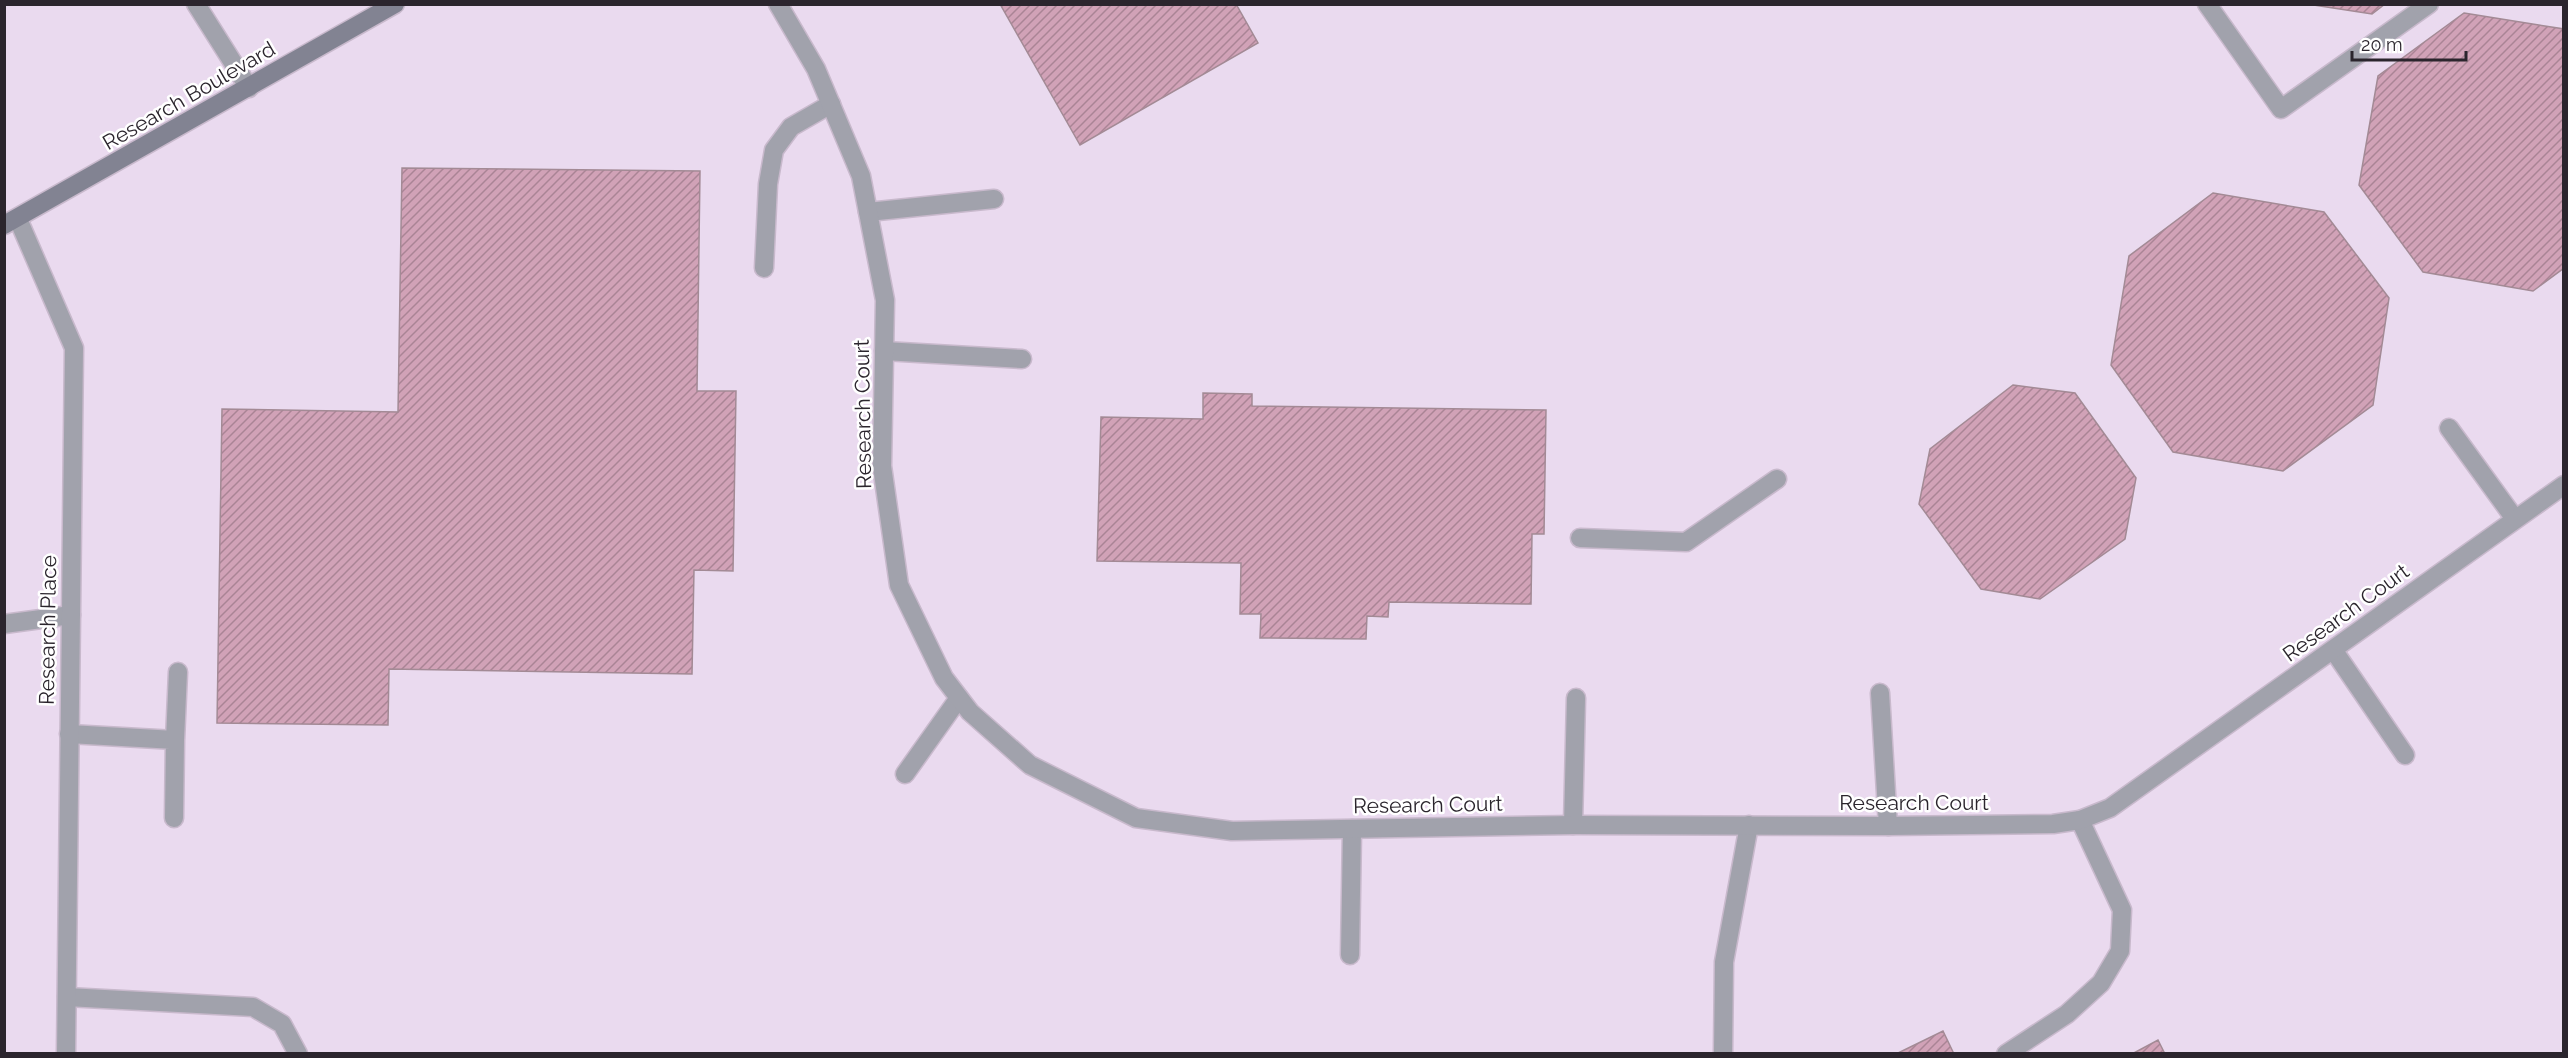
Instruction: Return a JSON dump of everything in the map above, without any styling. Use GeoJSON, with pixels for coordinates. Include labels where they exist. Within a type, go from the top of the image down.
{"type":"FeatureCollection","features":[{"type":"Feature","properties":{"kind":"street"},"geometry":{"type":"LineString","coordinates":[[196,4],[249,87]]}},
{"type":"Feature","properties":{"kind":"street","name":"Research Boulevard"},"geometry":{"type":"LineString","coordinates":[[11,222],[395,4]]}},
{"type":"Feature","properties":{"kind":"street","name":"Research Court"},"geometry":{"type":"LineString","coordinates":[[778,4],[816,69],[861,176],[885,300],[882,466],[899,585],[944,678],[970,712],[1030,765],[1136,818],[1232,831],[1573,825],[2053,824],[2080,820],[2110,808],[2334,651],[2564,484]]}},
{"type":"Feature","properties":{"kind":"street"},"geometry":{"type":"LineString","coordinates":[[2207,4],[2281,109],[2429,4]]}},
{"type":"Feature","properties":{"kind":"street"},"geometry":{"type":"LineString","coordinates":[[764,268],[768,184],[774,150],[791,127],[831,104]]}},
{"type":"Feature","properties":{"kind":"street"},"geometry":{"type":"LineString","coordinates":[[868,212],[994,199]]}},
{"type":"Feature","properties":{"kind":"street","name":"Research Place"},"geometry":{"type":"LineString","coordinates":[[11,222],[74,348],[66,1053]]}},
{"type":"Feature","properties":{"kind":"street"},"geometry":{"type":"LineString","coordinates":[[884,351],[1022,358]]}},
{"type":"Feature","properties":{"kind":"street"},"geometry":{"type":"LineString","coordinates":[[2449,428],[2515,519]]}},
{"type":"Feature","properties":{"kind":"street"},"geometry":{"type":"LineString","coordinates":[[1580,538],[1686,542],[1777,479]]}},
{"type":"Feature","properties":{"kind":"street"},"geometry":{"type":"LineString","coordinates":[[4,624],[71,615]]}},
{"type":"Feature","properties":{"kind":"street"},"geometry":{"type":"LineString","coordinates":[[2334,651],[2405,755]]}},
{"type":"Feature","properties":{"kind":"street"},"geometry":{"type":"LineString","coordinates":[[174,818],[178,672]]}},
{"type":"Feature","properties":{"kind":"street"},"geometry":{"type":"LineString","coordinates":[[1880,693],[1888,826]]}},
{"type":"Feature","properties":{"kind":"street"},"geometry":{"type":"LineString","coordinates":[[905,774],[959,698]]}},
{"type":"Feature","properties":{"kind":"street"},"geometry":{"type":"LineString","coordinates":[[1573,825],[1576,698]]}},
{"type":"Feature","properties":{"kind":"street"},"geometry":{"type":"LineString","coordinates":[[69,734],[175,740]]}},
{"type":"Feature","properties":{"kind":"street"},"geometry":{"type":"LineString","coordinates":[[2006,1053],[2067,1014],[2101,983],[2120,951],[2121,910],[2080,820]]}},
{"type":"Feature","properties":{"kind":"street"},"geometry":{"type":"LineString","coordinates":[[1723,1053],[1724,962],[1749,825]]}},
{"type":"Feature","properties":{"kind":"street"},"geometry":{"type":"LineString","coordinates":[[1350,955],[1352,829]]}},
{"type":"Feature","properties":{"kind":"street"},"geometry":{"type":"LineString","coordinates":[[67,997],[253,1006],[282,1024],[298,1053]]}},
{"type":"Feature","properties":{"kind":"building"},"geometry":{"type":"Polygon","coordinates":[[[1000,4],[1236,4],[1258,43],[1080,145],[1000,4]]]}},
{"type":"Feature","properties":{"kind":"building"},"geometry":{"type":"Polygon","coordinates":[[[2307,4],[2385,4],[2372,14],[2307,4]]]}},
{"type":"Feature","properties":{"kind":"building"},"geometry":{"type":"Polygon","coordinates":[[[2464,13],[2564,29],[2564,268],[2533,291],[2423,272],[2359,185],[2378,76],[2464,13]]]}},
{"type":"Feature","properties":{"kind":"building"},"geometry":{"type":"Polygon","coordinates":[[[402,168],[700,171],[697,391],[736,391],[733,571],[694,570],[692,674],[389,669],[388,725],[217,723],[222,409],[398,412],[402,168]]]}},
{"type":"Feature","properties":{"kind":"building"},"geometry":{"type":"Polygon","coordinates":[[[2213,193],[2324,212],[2389,298],[2373,405],[2283,471],[2173,452],[2111,365],[2129,256],[2213,193]]]}},
{"type":"Feature","properties":{"kind":"building"},"geometry":{"type":"Polygon","coordinates":[[[2013,385],[2075,393],[2136,478],[2125,539],[2040,599],[1981,589],[1919,504],[1930,449],[2013,385]]]}},
{"type":"Feature","properties":{"kind":"building"},"geometry":{"type":"Polygon","coordinates":[[[1203,393],[1252,394],[1252,406],[1546,410],[1544,534],[1532,534],[1531,604],[1389,602],[1388,617],[1367,616],[1366,639],[1260,638],[1261,614],[1240,614],[1241,563],[1097,561],[1101,417],[1203,419],[1203,393]]]}},
{"type":"Feature","properties":{"kind":"building"},"geometry":{"type":"Polygon","coordinates":[[[1943,1031],[1954,1054],[1896,1054],[1943,1031]]]}},
{"type":"Feature","properties":{"kind":"building"},"geometry":{"type":"Polygon","coordinates":[[[2158,1040],[2165,1054],[2132,1054],[2158,1040]]]}}]}
